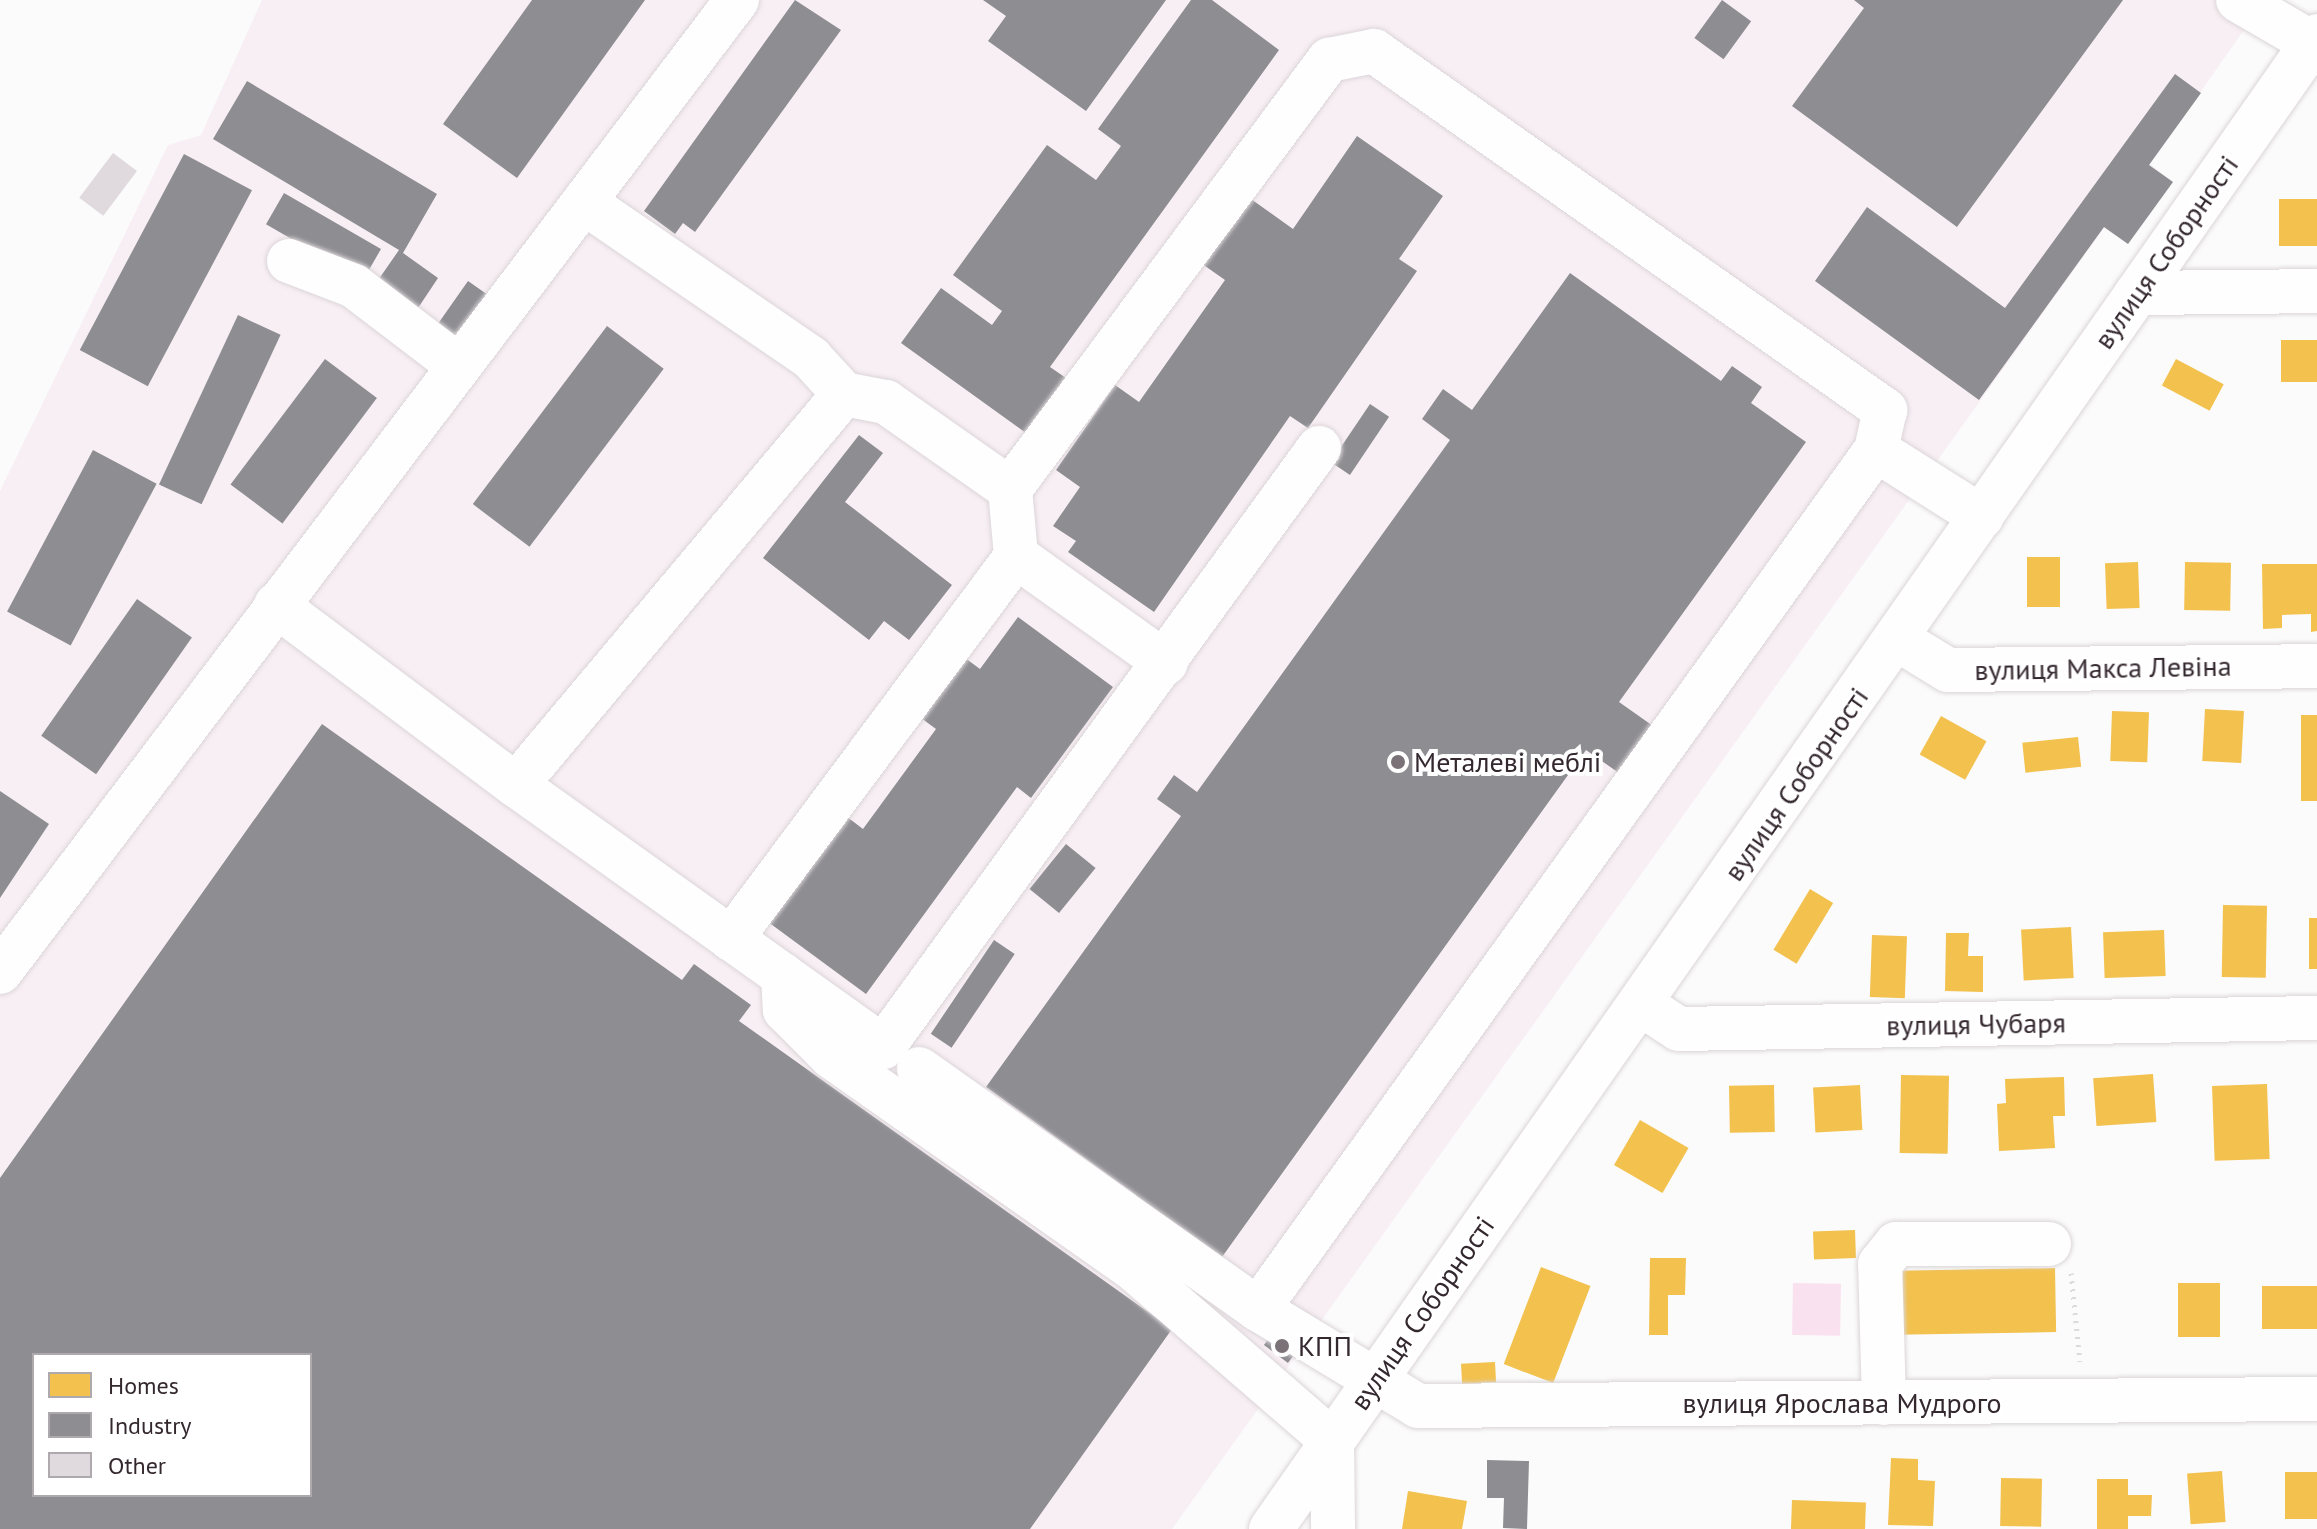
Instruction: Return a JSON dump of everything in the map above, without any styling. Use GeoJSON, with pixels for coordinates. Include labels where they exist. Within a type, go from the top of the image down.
{"type":"FeatureCollection","features":[{"type":"Feature","properties":{"kind":"street"},"geometry":{"type":"LineString","coordinates":[[0,972],[737,0]]}},
{"type":"Feature","properties":{"kind":"street"},"geometry":{"type":"LineString","coordinates":[[2238,0],[2315,39]]}},
{"type":"Feature","properties":{"kind":"street","name":"вулиця Соборності"},"geometry":{"type":"LineString","coordinates":[[1271,1529],[1642,1005],[2315,39]]}},
{"type":"Feature","properties":{"kind":"street"},"geometry":{"type":"LineString","coordinates":[[731,939],[1016,556],[1010,489],[1329,60],[1374,51],[1885,410],[1876,450],[1258,1309]]}},
{"type":"Feature","properties":{"kind":"street"},"geometry":{"type":"LineString","coordinates":[[585,203],[811,358],[844,394],[886,402],[1010,489]]}},
{"type":"Feature","properties":{"kind":"street"},"geometry":{"type":"LineString","coordinates":[[289,261],[354,286],[459,366]]}},
{"type":"Feature","properties":{"kind":"street"},"geometry":{"type":"LineString","coordinates":[[2137,293],[2317,291]]}},
{"type":"Feature","properties":{"kind":"street"},"geometry":{"type":"LineString","coordinates":[[516,785],[844,394]]}},
{"type":"Feature","properties":{"kind":"street"},"geometry":{"type":"LineString","coordinates":[[276,605],[516,785],[883,1047],[1166,663],[1319,448]]}},
{"type":"Feature","properties":{"kind":"street"},"geometry":{"type":"LineString","coordinates":[[1876,450],[1982,517]]}},
{"type":"Feature","properties":{"kind":"street"},"geometry":{"type":"LineString","coordinates":[[1016,556],[1166,663]]}},
{"type":"Feature","properties":{"kind":"street","name":"вулиця Макса Левіна"},"geometry":{"type":"LineString","coordinates":[[1897,639],[1948,670],[2317,666]]}},
{"type":"Feature","properties":{"kind":"street"},"geometry":{"type":"LineString","coordinates":[[783,975],[785,1010],[832,1057],[1136,1271],[1332,1441],[1333,1529]]}},
{"type":"Feature","properties":{"kind":"street","name":"вулиця Чубаря"},"geometry":{"type":"LineString","coordinates":[[1642,1005],[1679,1029],[2317,1018]]}},
{"type":"Feature","properties":{"kind":"street","name":"вулиця Ярослава Мудрого"},"geometry":{"type":"LineString","coordinates":[[919,1069],[1258,1309],[1418,1406],[2317,1399]]}},
{"type":"Feature","properties":{"kind":"street"},"geometry":{"type":"LineString","coordinates":[[1884,1403],[1880,1264],[1896,1244],[2049,1244]]}},
{"type":"Feature","properties":{"kind":"path"},"geometry":{"type":"LineString","coordinates":[[2049,1244],[2071,1270],[2084,1401]]}},
{"type":"Feature","properties":{"kind":"shaded area"},"geometry":{"type":"Polygon","coordinates":[[[262,0],[2265,0],[2150,164],[2173,182],[2128,244],[2104,228],[1172,1529],[0,1529],[0,491],[168,145],[201,135],[262,0]]]}},
{"type":"Feature","properties":{"kind":"shaded area"},"geometry":{"type":"Polygon","coordinates":[[[1793,1283],[1841,1284],[1840,1336],[1792,1335],[1793,1283]]]}},
{"type":"Feature","properties":{"kind":"building: Homes"},"geometry":{"type":"Polygon","coordinates":[[[2279,199],[2317,199],[2317,246],[2279,246],[2279,199]]]}},
{"type":"Feature","properties":{"kind":"building: Homes"},"geometry":{"type":"Polygon","coordinates":[[[2281,340],[2317,340],[2317,382],[2281,382],[2281,340]]]}},
{"type":"Feature","properties":{"kind":"building: Homes"},"geometry":{"type":"Polygon","coordinates":[[[2176,359],[2224,384],[2210,411],[2162,385],[2176,359]]]}},
{"type":"Feature","properties":{"kind":"building: Homes"},"geometry":{"type":"Polygon","coordinates":[[[2027,557],[2060,557],[2060,607],[2027,607],[2027,557]]]}},
{"type":"Feature","properties":{"kind":"building: Homes"},"geometry":{"type":"Polygon","coordinates":[[[2138,562],[2140,608],[2107,609],[2105,563],[2138,562]]]}},
{"type":"Feature","properties":{"kind":"building: Homes"},"geometry":{"type":"Polygon","coordinates":[[[2185,562],[2231,563],[2230,611],[2184,610],[2185,562]]]}},
{"type":"Feature","properties":{"kind":"building: Homes"},"geometry":{"type":"Polygon","coordinates":[[[2262,564],[2317,564],[2317,631],[2311,632],[2311,614],[2282,615],[2282,628],[2263,629],[2262,564]]]}},
{"type":"Feature","properties":{"kind":"building: Homes"},"geometry":{"type":"Polygon","coordinates":[[[2205,709],[2244,711],[2241,763],[2202,761],[2205,709]]]}},
{"type":"Feature","properties":{"kind":"building: Homes"},"geometry":{"type":"Polygon","coordinates":[[[2112,711],[2149,712],[2147,762],[2110,761],[2112,711]]]}},
{"type":"Feature","properties":{"kind":"building: Homes"},"geometry":{"type":"Polygon","coordinates":[[[2301,715],[2317,715],[2317,801],[2301,801],[2301,715]]]}},
{"type":"Feature","properties":{"kind":"building: Homes"},"geometry":{"type":"Polygon","coordinates":[[[1941,716],[1986,741],[1965,780],[1920,754],[1941,716]]]}},
{"type":"Feature","properties":{"kind":"building: Homes"},"geometry":{"type":"Polygon","coordinates":[[[2078,737],[2081,767],[2025,773],[2022,743],[2078,737]]]}},
{"type":"Feature","properties":{"kind":"building: Homes"},"geometry":{"type":"Polygon","coordinates":[[[1810,889],[1833,903],[1797,964],[1773,950],[1810,889]]]}},
{"type":"Feature","properties":{"kind":"building: Homes"},"geometry":{"type":"Polygon","coordinates":[[[2223,905],[2267,906],[2266,978],[2222,977],[2223,905]]]}},
{"type":"Feature","properties":{"kind":"building: Homes"},"geometry":{"type":"Polygon","coordinates":[[[2309,918],[2317,918],[2317,969],[2309,969],[2309,918]]]}},
{"type":"Feature","properties":{"kind":"building: Homes"},"geometry":{"type":"Polygon","coordinates":[[[2071,927],[2074,978],[2024,981],[2021,930],[2071,927]]]}},
{"type":"Feature","properties":{"kind":"building: Homes"},"geometry":{"type":"Polygon","coordinates":[[[2164,930],[2166,976],[2105,978],[2103,932],[2164,930]]]}},
{"type":"Feature","properties":{"kind":"building: Homes"},"geometry":{"type":"Polygon","coordinates":[[[1946,933],[1969,933],[1968,956],[1983,956],[1983,992],[1945,991],[1946,933]]]}},
{"type":"Feature","properties":{"kind":"building: Homes"},"geometry":{"type":"Polygon","coordinates":[[[1872,935],[1907,936],[1905,998],[1870,997],[1872,935]]]}},
{"type":"Feature","properties":{"kind":"building: Homes"},"geometry":{"type":"Polygon","coordinates":[[[2153,1074],[2156,1122],[2096,1126],[2093,1078],[2153,1074]]]}},
{"type":"Feature","properties":{"kind":"building: Homes"},"geometry":{"type":"Polygon","coordinates":[[[1901,1075],[1949,1076],[1948,1154],[1900,1153],[1901,1075]]]}},
{"type":"Feature","properties":{"kind":"building: Homes"},"geometry":{"type":"Polygon","coordinates":[[[2064,1077],[2065,1116],[2053,1116],[2055,1148],[1999,1151],[1997,1104],[2006,1103],[2005,1079],[2064,1077]]]}},
{"type":"Feature","properties":{"kind":"building: Homes"},"geometry":{"type":"Polygon","coordinates":[[[2267,1084],[2270,1159],[2215,1161],[2212,1086],[2267,1084]]]}},
{"type":"Feature","properties":{"kind":"building: Homes"},"geometry":{"type":"Polygon","coordinates":[[[1774,1085],[1775,1132],[1730,1133],[1729,1086],[1774,1085]]]}},
{"type":"Feature","properties":{"kind":"building: Homes"},"geometry":{"type":"Polygon","coordinates":[[[1860,1085],[1862,1130],[1815,1132],[1813,1087],[1860,1085]]]}},
{"type":"Feature","properties":{"kind":"building: Homes"},"geometry":{"type":"Polygon","coordinates":[[[1640,1120],[1688,1148],[1662,1193],[1614,1165],[1640,1120]]]}},
{"type":"Feature","properties":{"kind":"building: Homes"},"geometry":{"type":"Polygon","coordinates":[[[1855,1230],[1856,1258],[1814,1259],[1813,1231],[1855,1230]]]}},
{"type":"Feature","properties":{"kind":"building: Homes"},"geometry":{"type":"Polygon","coordinates":[[[1650,1258],[1686,1258],[1685,1295],[1668,1295],[1668,1335],[1649,1335],[1650,1258]]]}},
{"type":"Feature","properties":{"kind":"building: Homes"},"geometry":{"type":"Polygon","coordinates":[[[1541,1267],[1590,1286],[1553,1383],[1504,1364],[1541,1267]]]}},
{"type":"Feature","properties":{"kind":"building: Homes"},"geometry":{"type":"Polygon","coordinates":[[[2055,1268],[2056,1332],[1897,1335],[1896,1271],[2055,1268]]]}},
{"type":"Feature","properties":{"kind":"building: Homes"},"geometry":{"type":"Polygon","coordinates":[[[2178,1283],[2220,1283],[2220,1337],[2178,1337],[2178,1283]]]}},
{"type":"Feature","properties":{"kind":"building: Homes"},"geometry":{"type":"Polygon","coordinates":[[[2262,1286],[2317,1286],[2317,1329],[2262,1329],[2262,1286]]]}},
{"type":"Feature","properties":{"kind":"building: Homes"},"geometry":{"type":"Polygon","coordinates":[[[1495,1362],[1496,1382],[1462,1384],[1461,1364],[1495,1362]]]}},
{"type":"Feature","properties":{"kind":"building: Homes"},"geometry":{"type":"Polygon","coordinates":[[[1891,1458],[1918,1459],[1918,1480],[1935,1481],[1933,1526],[1888,1525],[1891,1458]]]}},
{"type":"Feature","properties":{"kind":"building: Homes"},"geometry":{"type":"Polygon","coordinates":[[[2222,1471],[2226,1522],[2191,1524],[2187,1473],[2222,1471]]]}},
{"type":"Feature","properties":{"kind":"building: Homes"},"geometry":{"type":"Polygon","coordinates":[[[2285,1472],[2317,1472],[2317,1519],[2285,1519],[2285,1472]]]}},
{"type":"Feature","properties":{"kind":"building: Homes"},"geometry":{"type":"Polygon","coordinates":[[[2001,1478],[2042,1479],[2041,1527],[2000,1526],[2001,1478]]]}},
{"type":"Feature","properties":{"kind":"building: Homes"},"geometry":{"type":"Polygon","coordinates":[[[2097,1479],[2128,1479],[2128,1495],[2152,1495],[2151,1516],[2128,1516],[2128,1529],[2097,1529],[2097,1479]]]}},
{"type":"Feature","properties":{"kind":"building: Homes"},"geometry":{"type":"Polygon","coordinates":[[[1408,1491],[1467,1501],[1462,1529],[1402,1529],[1408,1491]]]}},
{"type":"Feature","properties":{"kind":"building: Homes"},"geometry":{"type":"Polygon","coordinates":[[[1792,1500],[1866,1503],[1865,1529],[1791,1529],[1792,1500]]]}},
{"type":"Feature","properties":{"kind":"building: Industry"},"geometry":{"type":"Polygon","coordinates":[[[532,0],[645,0],[517,178],[443,124],[532,0]]]}},
{"type":"Feature","properties":{"kind":"building: Industry"},"geometry":{"type":"Polygon","coordinates":[[[795,0],[841,30],[695,232],[683,223],[675,234],[644,211],[795,0]]]}},
{"type":"Feature","properties":{"kind":"building: Industry"},"geometry":{"type":"Polygon","coordinates":[[[983,0],[1166,0],[1086,111],[988,41],[1006,16],[983,0]]]}},
{"type":"Feature","properties":{"kind":"building: Industry"},"geometry":{"type":"Polygon","coordinates":[[[1191,0],[1212,0],[1279,50],[1050,367],[1066,378],[1026,433],[901,343],[941,288],[992,325],[1002,311],[953,275],[1047,145],[1096,180],[1121,146],[1098,129],[1191,0]]]}},
{"type":"Feature","properties":{"kind":"building: Industry"},"geometry":{"type":"Polygon","coordinates":[[[1722,0],[1751,21],[1723,59],[1694,38],[1722,0]]]}},
{"type":"Feature","properties":{"kind":"building: Industry"},"geometry":{"type":"Polygon","coordinates":[[[1854,0],[2123,0],[1957,227],[1792,106],[1864,8],[1854,0]]]}},
{"type":"Feature","properties":{"kind":"building: Industry"},"geometry":{"type":"Polygon","coordinates":[[[2175,74],[2201,93],[2149,165],[2173,182],[2128,244],[2104,227],[1979,400],[1815,281],[1867,207],[2005,308],[2175,74]]]}},
{"type":"Feature","properties":{"kind":"building: Industry"},"geometry":{"type":"Polygon","coordinates":[[[247,81],[437,194],[403,253],[438,278],[414,314],[374,286],[399,250],[213,139],[247,81]]]}},
{"type":"Feature","properties":{"kind":"building: Industry"},"geometry":{"type":"Polygon","coordinates":[[[1357,136],[1443,196],[1399,259],[1417,271],[1308,428],[1290,416],[1154,612],[1068,552],[1076,541],[1053,526],[1080,487],[1056,470],[1115,385],[1139,402],[1225,280],[1198,261],[1244,194],[1293,229],[1357,136]]]}},
{"type":"Feature","properties":{"kind":"building: Industry"},"geometry":{"type":"Polygon","coordinates":[[[184,154],[252,190],[148,386],[80,350],[184,154]]]}},
{"type":"Feature","properties":{"kind":"building: Industry"},"geometry":{"type":"Polygon","coordinates":[[[284,193],[381,249],[363,280],[266,224],[284,193]]]}},
{"type":"Feature","properties":{"kind":"building: Industry","name":"Металеві меблі"},"geometry":{"type":"Polygon","coordinates":[[[1570,273],[1721,381],[1732,366],[1762,387],[1751,403],[1806,442],[1619,702],[1663,733],[1629,780],[1586,750],[1222,1257],[1162,1214],[1150,1230],[1124,1211],[1136,1195],[986,1087],[1181,816],[1157,799],[1174,775],[1197,792],[1450,440],[1422,419],[1443,389],[1472,410],[1570,273]]]}},
{"type":"Feature","properties":{"kind":"building: Industry"},"geometry":{"type":"Polygon","coordinates":[[[468,281],[488,295],[458,337],[438,324],[468,281]]]}},
{"type":"Feature","properties":{"kind":"building: Industry"},"geometry":{"type":"Polygon","coordinates":[[[238,315],[281,335],[202,504],[159,484],[238,315]]]}},
{"type":"Feature","properties":{"kind":"building: Industry"},"geometry":{"type":"Polygon","coordinates":[[[607,326],[664,369],[529,547],[473,504],[607,326]]]}},
{"type":"Feature","properties":{"kind":"building: Industry"},"geometry":{"type":"Polygon","coordinates":[[[325,359],[377,398],[282,524],[231,484],[325,359]]]}},
{"type":"Feature","properties":{"kind":"building: Industry"},"geometry":{"type":"Polygon","coordinates":[[[1370,404],[1389,417],[1350,475],[1331,462],[1370,404]]]}},
{"type":"Feature","properties":{"kind":"building: Industry"},"geometry":{"type":"Polygon","coordinates":[[[859,435],[883,453],[845,502],[952,585],[909,640],[884,621],[869,640],[763,558],[859,435]]]}},
{"type":"Feature","properties":{"kind":"building: Industry"},"geometry":{"type":"Polygon","coordinates":[[[93,450],[157,484],[71,645],[7,612],[93,450]]]}},
{"type":"Feature","properties":{"kind":"building: Industry"},"geometry":{"type":"Polygon","coordinates":[[[137,599],[192,637],[96,774],[41,736],[137,599]]]}},
{"type":"Feature","properties":{"kind":"building: Industry"},"geometry":{"type":"Polygon","coordinates":[[[1018,617],[1113,687],[1031,798],[1017,787],[866,994],[760,916],[838,810],[863,829],[936,729],[917,715],[961,655],[980,669],[1018,617]]]}},
{"type":"Feature","properties":{"kind":"building: Industry"},"geometry":{"type":"Polygon","coordinates":[[[322,724],[682,980],[694,964],[751,1005],[739,1021],[1172,1329],[1030,1529],[0,1529],[0,1178],[322,724]]]}},
{"type":"Feature","properties":{"kind":"building: Industry"},"geometry":{"type":"Polygon","coordinates":[[[0,791],[49,824],[0,898],[0,791]]]}},
{"type":"Feature","properties":{"kind":"building: Industry"},"geometry":{"type":"Polygon","coordinates":[[[1066,844],[1096,868],[1059,913],[1029,889],[1066,844]]]}},
{"type":"Feature","properties":{"kind":"building: Industry"},"geometry":{"type":"Polygon","coordinates":[[[994,940],[1015,954],[952,1048],[931,1034],[994,940]]]}},
{"type":"Feature","properties":{"kind":"building: Industry","name":"КПП"},"geometry":{"type":"Polygon","coordinates":[[[1276,1329],[1300,1347],[1288,1363],[1264,1345],[1276,1329]]]}},
{"type":"Feature","properties":{"kind":"building: Industry"},"geometry":{"type":"Polygon","coordinates":[[[1487,1460],[1529,1461],[1527,1529],[1503,1528],[1504,1498],[1487,1498],[1487,1460]]]}},
{"type":"Feature","properties":{"kind":"building: Other"},"geometry":{"type":"Polygon","coordinates":[[[113,153],[137,171],[103,216],[79,198],[113,153]]]}},
{"type":"Feature","properties":{"kind":"place","name":"Металеві меблі"},"geometry":{"type":"Point","coordinates":[1398,762]}},
{"type":"Feature","properties":{"kind":"place","name":"КПП"},"geometry":{"type":"Point","coordinates":[1282,1346]}}]}
